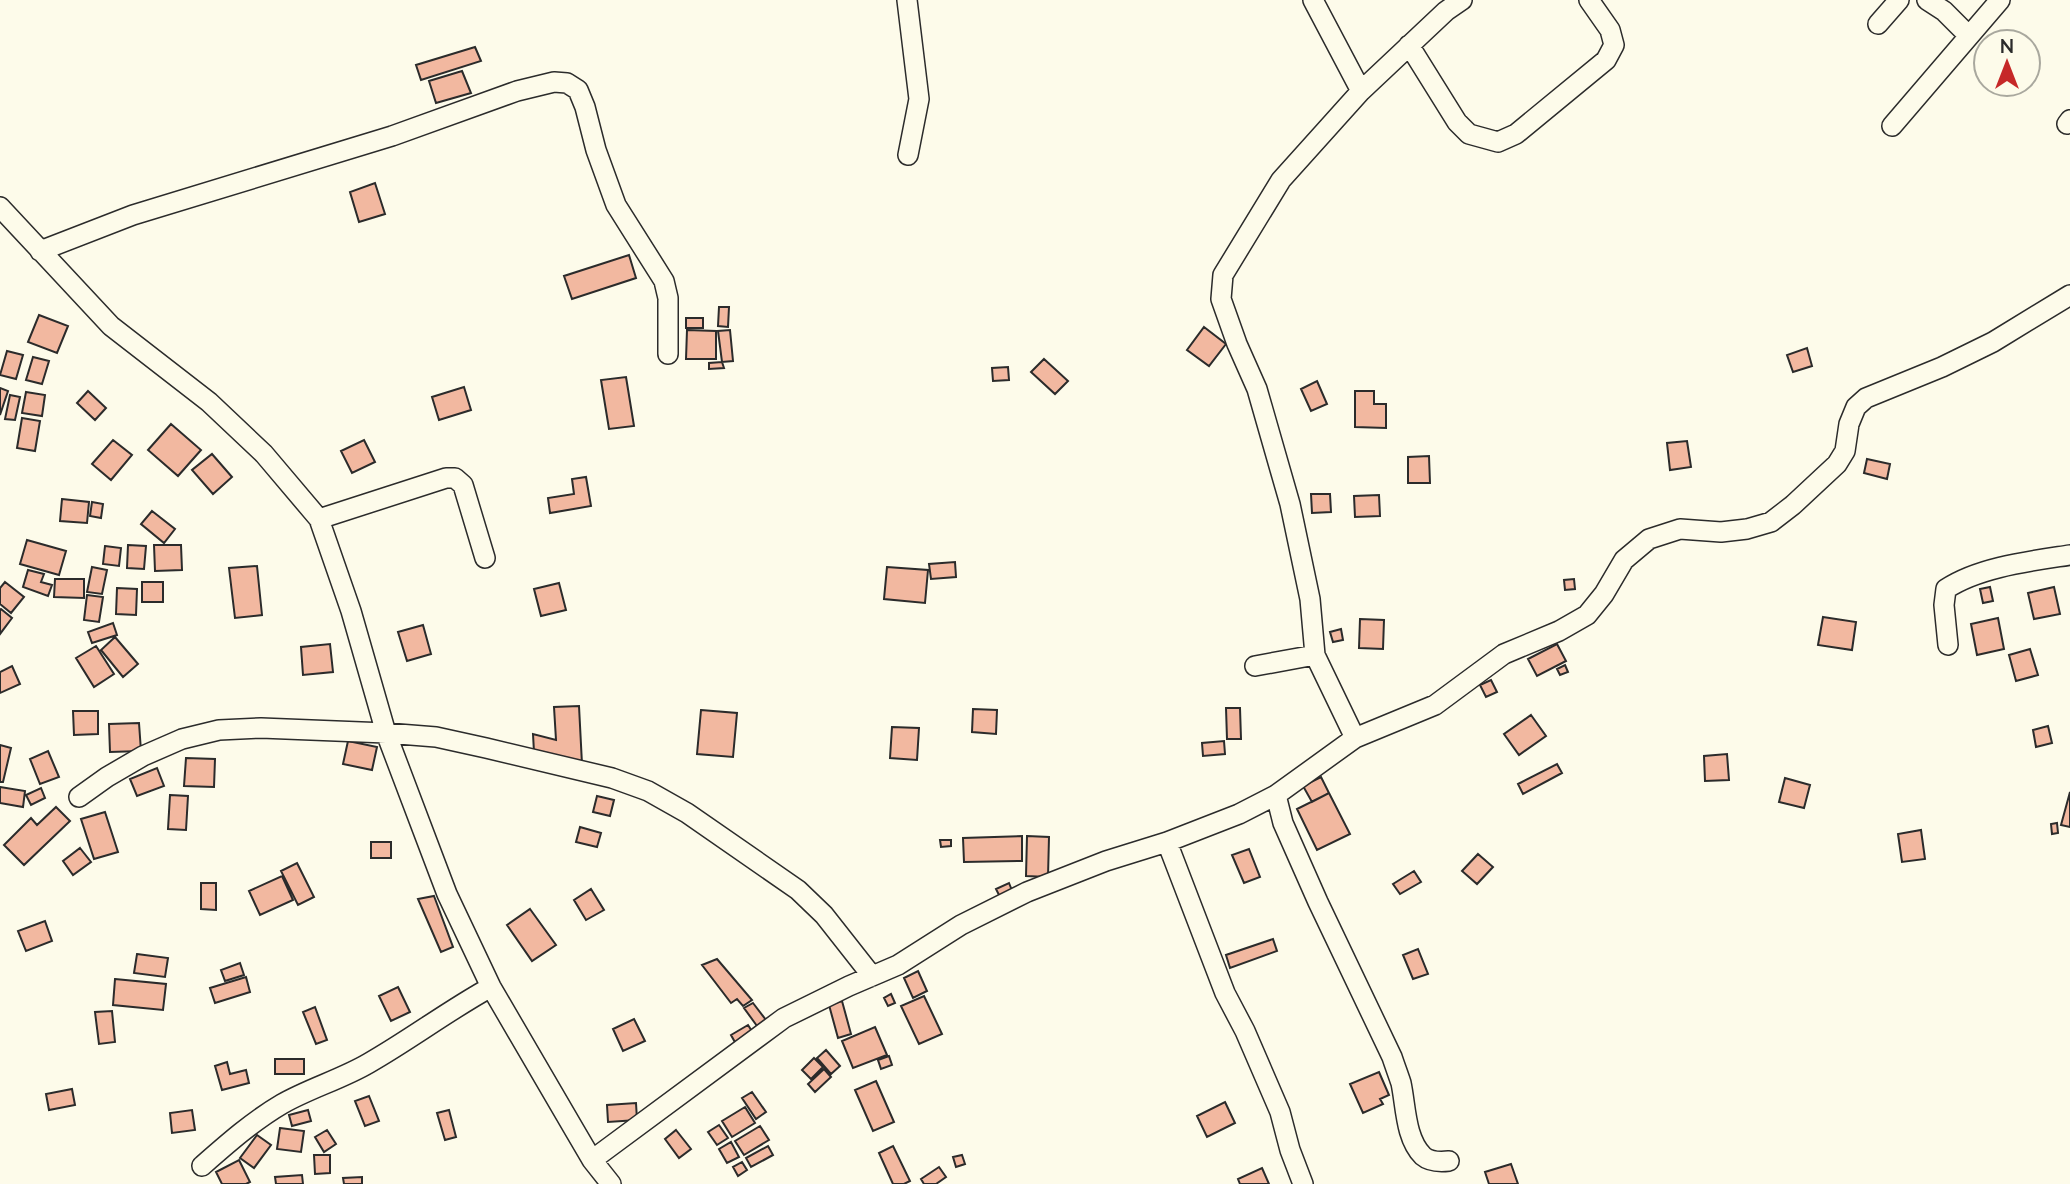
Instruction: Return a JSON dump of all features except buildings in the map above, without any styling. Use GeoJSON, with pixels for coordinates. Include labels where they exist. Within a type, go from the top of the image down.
{"type":"FeatureCollection","features":[{"type":"Feature","properties":{"kind":"street"},"geometry":{"type":"LineString","coordinates":[[907,0],[919,99],[908,155]]}},
{"type":"Feature","properties":{"kind":"street"},"geometry":{"type":"LineString","coordinates":[[1313,0],[1361,91]]}},
{"type":"Feature","properties":{"kind":"street"},"geometry":{"type":"LineString","coordinates":[[1356,738],[1315,656],[1310,599],[1290,504],[1257,389],[1237,344],[1222,299],[1223,275],[1281,180],[1361,91],[1446,11],[1462,0]]}},
{"type":"Feature","properties":{"kind":"street"},"geometry":{"type":"LineString","coordinates":[[1409,46],[1457,122],[1469,134],[1498,142],[1516,134],[1606,60],[1614,45],[1610,30],[1588,0]]}},
{"type":"Feature","properties":{"kind":"street"},"geometry":{"type":"LineString","coordinates":[[1878,24],[1899,0]]}},
{"type":"Feature","properties":{"kind":"street"},"geometry":{"type":"LineString","coordinates":[[1927,0],[1944,11],[1968,34]]}},
{"type":"Feature","properties":{"kind":"street"},"geometry":{"type":"LineString","coordinates":[[1892,126],[1968,34],[2000,0]]}},
{"type":"Feature","properties":{"kind":"street"},"geometry":{"type":"LineString","coordinates":[[40,251],[133,215],[392,136],[517,91],[554,82],[567,83],[578,90],[585,107],[596,150],[616,205],[664,281],[668,298],[668,354]]}},
{"type":"Feature","properties":{"kind":"street"},"geometry":{"type":"LineString","coordinates":[[0,207],[7,228],[40,251],[111,326],[209,402],[264,454],[319,519],[351,611],[386,733],[447,894],[491,987],[592,1160],[611,1184]]}},
{"type":"Feature","properties":{"kind":"street"},"geometry":{"type":"LineString","coordinates":[[592,1160],[784,1018],[898,965],[961,925],[1027,892],[1239,814],[1276,795],[1356,738],[1436,705],[1504,653],[1559,631],[1587,615],[1604,594],[1623,560],[1649,539],[1680,529],[1721,532],[1747,529],[1771,522],[1837,464],[1844,451],[1849,424],[1856,407],[1866,398],[1942,367],[1993,342],[2070,295]]}},
{"type":"Feature","properties":{"kind":"street"},"geometry":{"type":"LineString","coordinates":[[319,519],[446,478],[455,478],[463,485],[485,558]]}},
{"type":"Feature","properties":{"kind":"street"},"geometry":{"type":"LineString","coordinates":[[1948,645],[1944,604],[1947,589],[1961,579],[2026,562],[2070,555]]}},
{"type":"Feature","properties":{"kind":"street"},"geometry":{"type":"LineString","coordinates":[[1255,666],[1315,656]]}},
{"type":"Feature","properties":{"kind":"street"},"geometry":{"type":"LineString","coordinates":[[79,797],[107,776],[143,756],[183,738],[219,730],[261,728],[386,733],[436,737],[474,745],[612,778],[648,791],[687,813],[798,890],[824,915],[872,976]]}},
{"type":"Feature","properties":{"kind":"street"},"geometry":{"type":"LineString","coordinates":[[1276,795],[1283,823],[1392,1057],[1415,1142],[1423,1157],[1436,1162],[1449,1161]]}},
{"type":"Feature","properties":{"kind":"street"},"geometry":{"type":"LineString","coordinates":[[1167,842],[1225,993],[1245,1031],[1280,1112],[1303,1184]]}},
{"type":"Feature","properties":{"kind":"street"},"geometry":{"type":"LineString","coordinates":[[202,1166],[247,1127],[280,1105],[367,1065],[451,1009],[491,987]]}}]}
